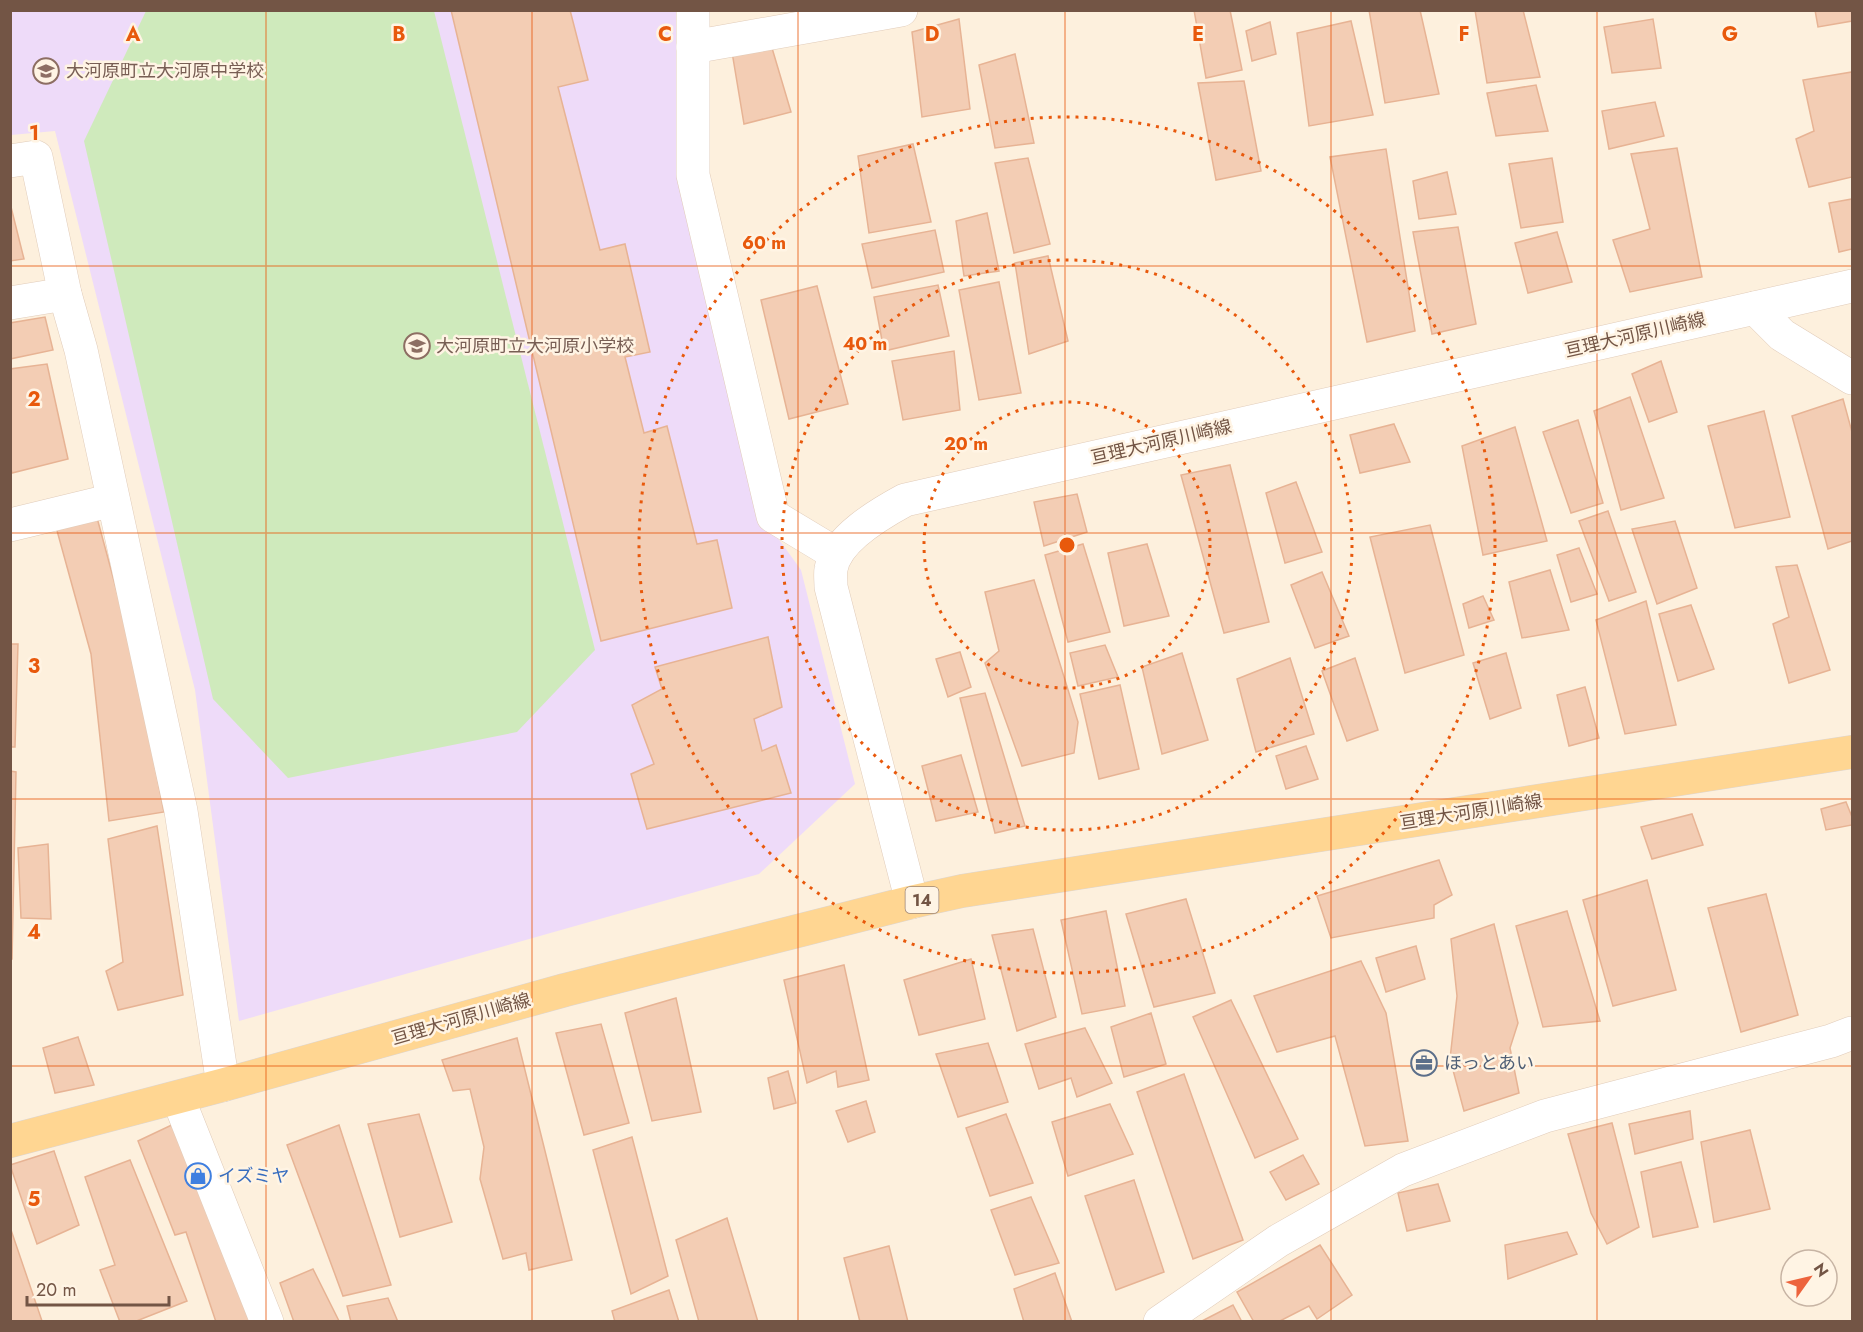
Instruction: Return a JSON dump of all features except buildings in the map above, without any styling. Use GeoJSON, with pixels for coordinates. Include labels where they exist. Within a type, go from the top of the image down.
{"type":"FeatureCollection","features":[{"type":"Feature","properties":{"kind":"main road","name":"亘理大河原川崎線"},"geometry":{"type":"LineString","coordinates":[[10,1141],[178,1098],[565,990],[962,891],[1852,752]]}},
{"type":"Feature","properties":{"kind":"street"},"geometry":{"type":"LineString","coordinates":[[693,10],[693,175],[773,516],[836,554]]}},
{"type":"Feature","properties":{"kind":"street"},"geometry":{"type":"LineString","coordinates":[[693,47],[901,10]]}},
{"type":"Feature","properties":{"kind":"street"},"geometry":{"type":"LineString","coordinates":[[10,161],[36,157],[65,294],[81,350],[181,811],[223,1085]]}},
{"type":"Feature","properties":{"kind":"street","name":"亘理大河原川崎線"},"geometry":{"type":"LineString","coordinates":[[836,554],[858,530],[905,500],[1852,286]]}},
{"type":"Feature","properties":{"kind":"street"},"geometry":{"type":"LineString","coordinates":[[10,303],[65,294]]}},
{"type":"Feature","properties":{"kind":"street"},"geometry":{"type":"LineString","coordinates":[[1755,308],[1782,336],[1852,378]]}},
{"type":"Feature","properties":{"kind":"street"},"geometry":{"type":"LineString","coordinates":[[10,525],[113,500]]}},
{"type":"Feature","properties":{"kind":"street","name":"14"},"geometry":{"type":"LineString","coordinates":[[836,554],[831,569],[831,587],[912,902]]}},
{"type":"Feature","properties":{"kind":"street"},"geometry":{"type":"LineString","coordinates":[[1160,1322],[1278,1240],[1403,1170],[1545,1116],[1831,1041],[1852,1033]]}},
{"type":"Feature","properties":{"kind":"street"},"geometry":{"type":"LineString","coordinates":[[178,1098],[267,1322]]}},
{"type":"Feature","properties":{"kind":"shaded area","name":"大河原町立大河原小学校"},"geometry":{"type":"Polygon","coordinates":[[[10,11],[682,11],[765,520],[801,570],[855,784],[759,874],[239,1021],[195,690],[55,131],[11,135],[10,11]]]}},
{"type":"Feature","properties":{"kind":"green space"},"geometry":{"type":"Polygon","coordinates":[[[146,11],[434,11],[595,650],[517,732],[288,778],[213,699],[84,141],[146,11]]]}},
{"type":"Feature","properties":{"kind":"place","name":"大河原町立大河原中学校"},"geometry":{"type":"Point","coordinates":[46,71]}},
{"type":"Feature","properties":{"kind":"place","name":"大河原町立大河原小学校"},"geometry":{"type":"Point","coordinates":[417,346]}},
{"type":"Feature","properties":{"kind":"place","name":"ほっとあい"},"geometry":{"type":"Point","coordinates":[1424,1063]}},
{"type":"Feature","properties":{"kind":"place","name":"イズミヤ"},"geometry":{"type":"Point","coordinates":[198,1176]}}]}
